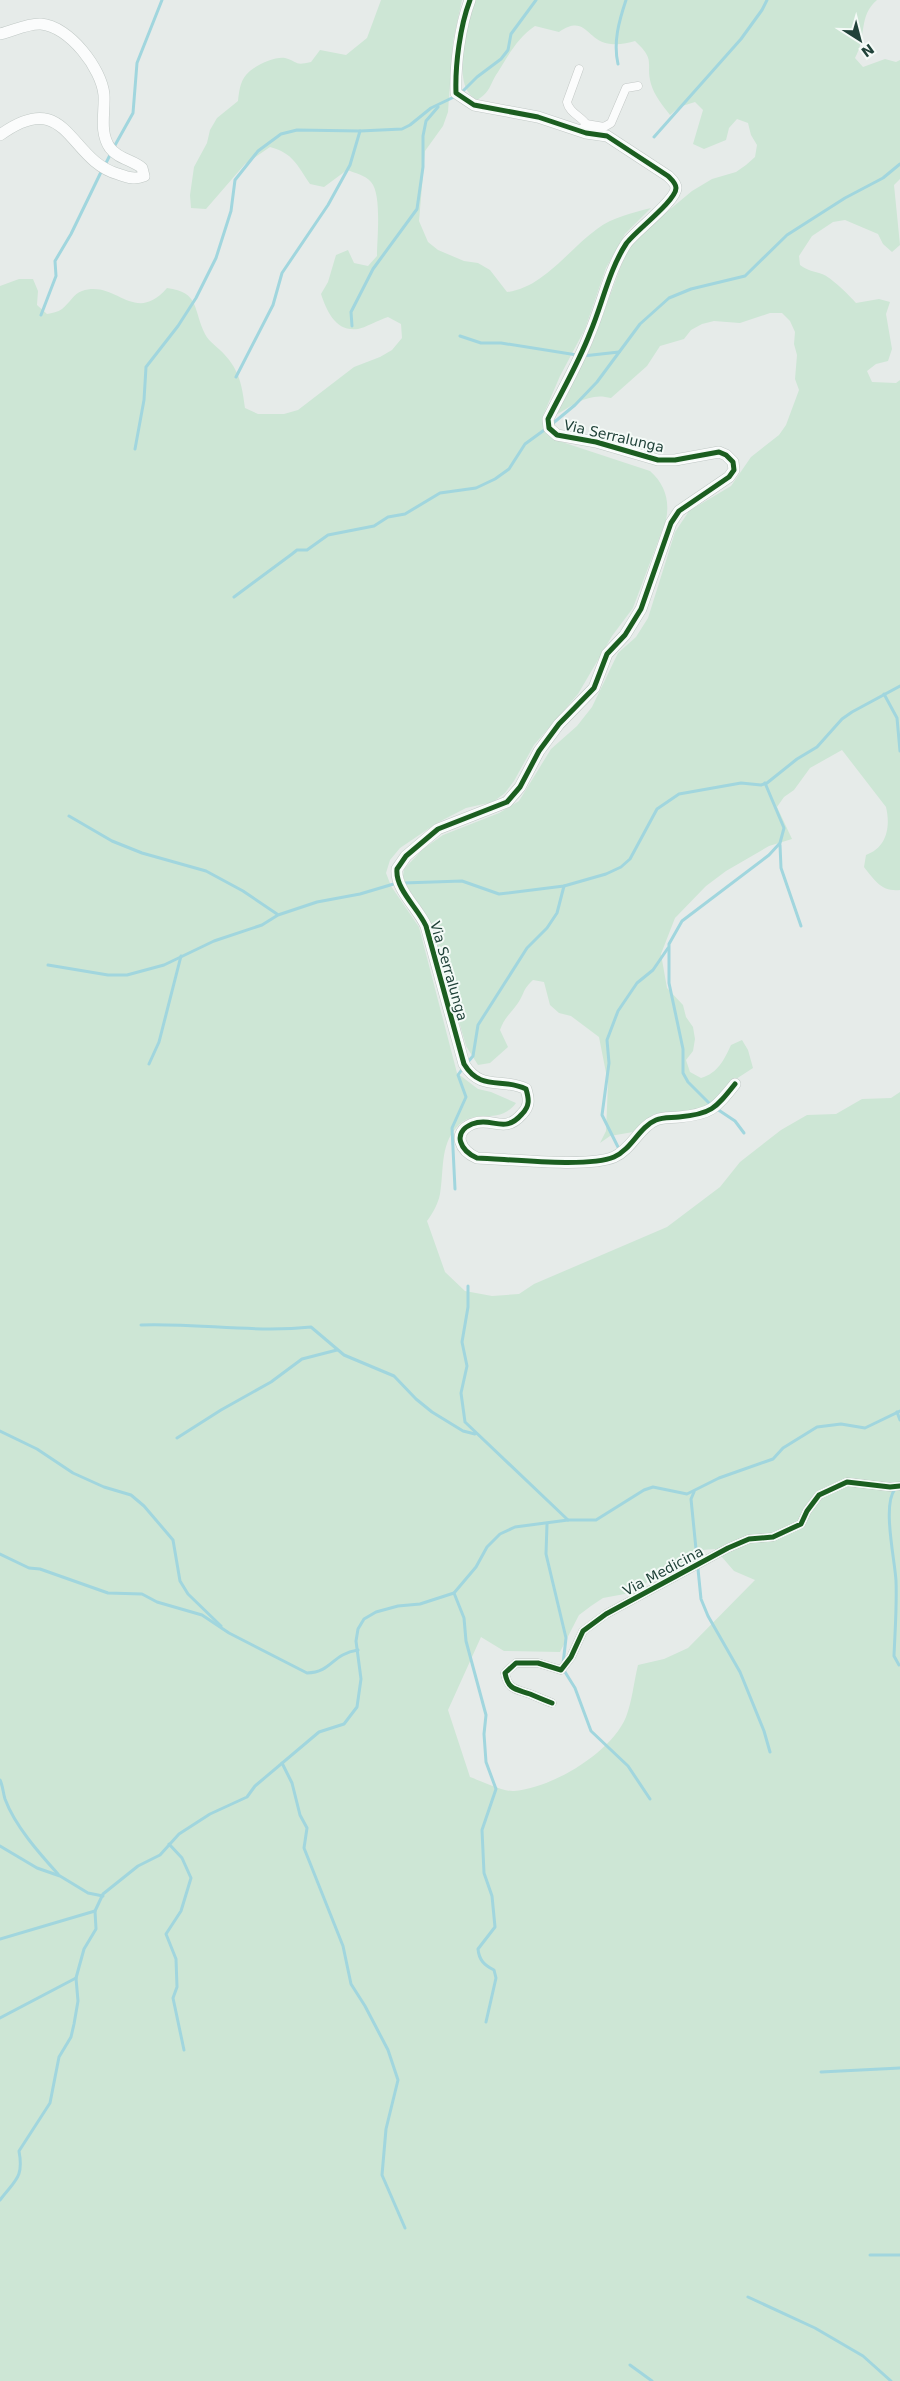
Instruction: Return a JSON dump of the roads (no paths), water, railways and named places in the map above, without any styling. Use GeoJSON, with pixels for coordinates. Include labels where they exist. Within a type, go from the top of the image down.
{"type":"FeatureCollection","features":[{"type":"Feature","properties":{"kind":"street","name":"Via Serralunga"},"geometry":{"type":"LineString","coordinates":[[470,0],[463,19],[456,93],[474,105],[538,117],[607,136],[668,176],[674,182],[676,188],[669,200],[626,243],[619,256],[590,336],[548,419],[549,428],[556,435],[596,442],[658,460],[675,460],[719,452],[726,455],[733,462],[734,470],[729,477],[717,486],[678,511],[671,523],[642,609],[625,635],[608,654],[594,688],[559,724],[539,751],[520,787],[507,802],[438,829],[406,856],[397,869],[396,875],[400,886],[419,911],[426,926],[464,1064],[478,1080],[490,1083],[516,1084],[526,1089],[529,1097],[528,1106],[515,1121],[505,1125],[471,1124],[460,1138],[461,1146],[466,1153],[477,1158],[560,1161],[598,1160],[614,1157],[625,1150],[649,1124],[658,1119],[702,1114],[718,1105],[735,1084]]}},
{"type":"Feature","properties":{"kind":"street"},"geometry":{"type":"LineString","coordinates":[[0,34],[41,24],[57,29],[86,55],[102,85],[103,126],[107,141],[115,153],[142,168],[144,176],[131,178],[100,168],[91,161],[68,131],[55,122],[33,120],[0,135]]}},
{"type":"Feature","properties":{"kind":"street"},"geometry":{"type":"LineString","coordinates":[[579,69],[567,102],[568,107],[583,128]]}},
{"type":"Feature","properties":{"kind":"street","name":"Via Serralunga"},"geometry":{"type":"LineString","coordinates":[[583,128],[604,127],[611,123],[626,88],[638,86]]}},
{"type":"Feature","properties":{"kind":"street","name":"Via Medicina"},"geometry":{"type":"LineString","coordinates":[[552,1703],[528,1693],[514,1690],[507,1683],[505,1673],[516,1663],[538,1663],[561,1670],[571,1657],[583,1631],[606,1614],[728,1548],[749,1539],[773,1537],[801,1524],[807,1511],[819,1495],[847,1482],[890,1488],[900,1486]]}},
{"type":"Feature","properties":{"kind":"waterway"},"geometry":{"type":"LineString","coordinates":[[114,147],[133,113],[137,63],[162,0]]}},
{"type":"Feature","properties":{"kind":"waterway"},"geometry":{"type":"LineString","coordinates":[[461,93],[477,77],[501,59],[508,50],[511,34],[536,0]]}},
{"type":"Feature","properties":{"kind":"waterway"},"geometry":{"type":"LineString","coordinates":[[618,64],[616,40],[626,0]]}},
{"type":"Feature","properties":{"kind":"waterway"},"geometry":{"type":"LineString","coordinates":[[654,137],[741,39],[767,0]]}},
{"type":"Feature","properties":{"kind":"waterway"},"geometry":{"type":"LineString","coordinates":[[135,449],[144,400],[146,367],[178,326],[196,298],[216,258],[231,211],[235,180],[258,151],[281,134],[297,130],[360,131],[402,129],[431,108],[456,96]]}},
{"type":"Feature","properties":{"kind":"waterway"},"geometry":{"type":"LineString","coordinates":[[352,326],[351,312],[373,269],[417,209],[423,167],[423,136],[426,121],[438,107]]}},
{"type":"Feature","properties":{"kind":"waterway"},"geometry":{"type":"LineString","coordinates":[[236,377],[273,305],[282,273],[328,205],[350,165],[360,131]]}},
{"type":"Feature","properties":{"kind":"waterway"},"geometry":{"type":"LineString","coordinates":[[105,165],[111,153]]}},
{"type":"Feature","properties":{"kind":"waterway"},"geometry":{"type":"LineString","coordinates":[[552,424],[575,405],[597,382],[640,324],[669,298],[691,289],[745,276],[787,235],[845,198],[883,178],[900,164]]}},
{"type":"Feature","properties":{"kind":"waterway"},"geometry":{"type":"LineString","coordinates":[[41,315],[56,276],[55,261],[71,234],[102,170]]}},
{"type":"Feature","properties":{"kind":"waterway"},"geometry":{"type":"LineString","coordinates":[[460,336],[481,343],[501,343],[577,355]]}},
{"type":"Feature","properties":{"kind":"waterway"},"geometry":{"type":"LineString","coordinates":[[583,356],[619,352]]}},
{"type":"Feature","properties":{"kind":"waterway"},"geometry":{"type":"LineString","coordinates":[[234,597],[297,550],[307,550],[328,535],[374,526],[388,517],[405,514],[440,493],[476,488],[495,479],[509,469],[525,444],[547,428]]}},
{"type":"Feature","properties":{"kind":"waterway"},"geometry":{"type":"LineString","coordinates":[[403,883],[462,881],[499,894],[564,886],[606,874],[621,867],[630,859],[657,809],[679,794],[741,783],[761,785],[767,783],[797,759],[817,747],[842,719],[900,686]]}},
{"type":"Feature","properties":{"kind":"waterway"},"geometry":{"type":"LineString","coordinates":[[884,694],[897,718],[900,751]]}},
{"type":"Feature","properties":{"kind":"waterway"},"geometry":{"type":"LineString","coordinates":[[712,1106],[688,1082],[683,1073],[683,1049],[669,983],[669,944],[682,921],[769,855],[780,843],[784,828],[765,783]]}},
{"type":"Feature","properties":{"kind":"waterway"},"geometry":{"type":"LineString","coordinates":[[69,816],[112,841],[142,853],[206,871],[243,891],[277,914]]}},
{"type":"Feature","properties":{"kind":"waterway"},"geometry":{"type":"LineString","coordinates":[[780,845],[781,868],[801,926]]}},
{"type":"Feature","properties":{"kind":"waterway"},"geometry":{"type":"LineString","coordinates":[[48,965],[108,975],[127,975],[164,965],[214,941],[262,925],[278,915],[317,902],[360,894],[397,883]]}},
{"type":"Feature","properties":{"kind":"waterway"},"geometry":{"type":"LineString","coordinates":[[467,1063],[473,1056],[478,1025],[527,948],[547,928],[557,913],[564,886]]}},
{"type":"Feature","properties":{"kind":"waterway"},"geometry":{"type":"LineString","coordinates":[[618,1147],[602,1115],[609,1063],[607,1040],[618,1011],[637,983],[653,970],[668,948]]}},
{"type":"Feature","properties":{"kind":"waterway"},"geometry":{"type":"LineString","coordinates":[[149,1064],[159,1042],[181,956]]}},
{"type":"Feature","properties":{"kind":"waterway"},"geometry":{"type":"LineString","coordinates":[[455,1189],[452,1128],[466,1097],[458,1075],[463,1068]]}},
{"type":"Feature","properties":{"kind":"waterway"},"geometry":{"type":"LineString","coordinates":[[717,1109],[735,1121],[744,1133]]}},
{"type":"Feature","properties":{"kind":"waterway"},"geometry":{"type":"LineString","coordinates":[[468,1286],[468,1307],[462,1342],[467,1366],[461,1393],[465,1422],[568,1520]]}},
{"type":"Feature","properties":{"kind":"waterway"},"geometry":{"type":"LineString","coordinates":[[141,1325],[268,1329],[311,1327],[344,1355],[394,1376],[416,1399],[432,1412],[463,1431],[475,1434]]}},
{"type":"Feature","properties":{"kind":"waterway"},"geometry":{"type":"LineString","coordinates":[[177,1438],[221,1410],[271,1382],[302,1359],[337,1350]]}},
{"type":"Feature","properties":{"kind":"waterway"},"geometry":{"type":"LineString","coordinates":[[0,2200],[14,2183],[19,2173],[19,2151],[50,2103],[59,2057],[71,2037],[74,2024],[78,2001],[76,1978],[84,1949],[96,1929],[95,1911],[103,1894],[138,1866],[160,1855],[179,1834],[210,1814],[247,1797],[255,1786],[319,1732],[344,1724],[357,1707],[361,1679],[356,1641],[358,1629],[364,1619],[376,1612],[398,1606],[420,1604],[454,1593],[476,1567],[487,1547],[500,1534],[515,1527],[568,1520],[596,1520],[644,1490],[653,1487],[687,1494],[719,1478],[773,1459],[783,1448],[817,1427],[841,1424],[865,1428],[900,1411]]}},
{"type":"Feature","properties":{"kind":"waterway"},"geometry":{"type":"LineString","coordinates":[[897,1412],[900,1420]]}},
{"type":"Feature","properties":{"kind":"waterway"},"geometry":{"type":"LineString","coordinates":[[0,1431],[37,1449],[73,1473],[104,1487],[131,1495],[144,1506],[173,1540],[180,1581],[188,1594],[221,1626]]}},
{"type":"Feature","properties":{"kind":"waterway"},"geometry":{"type":"LineString","coordinates":[[895,1489],[891,1497],[889,1520],[896,1581],[894,1656],[899,1665]]}},
{"type":"Feature","properties":{"kind":"waterway"},"geometry":{"type":"LineString","coordinates":[[694,1492],[691,1499],[701,1599],[708,1616],[740,1672],[764,1731],[770,1752]]}},
{"type":"Feature","properties":{"kind":"waterway"},"geometry":{"type":"LineString","coordinates":[[547,1524],[546,1554],[566,1638],[563,1664],[565,1672],[575,1688],[591,1731],[628,1766],[650,1799]]}},
{"type":"Feature","properties":{"kind":"waterway"},"geometry":{"type":"LineString","coordinates":[[0,1554],[29,1568],[40,1569],[108,1593],[142,1594],[157,1602],[202,1615],[229,1633],[307,1673],[322,1670],[342,1655],[358,1650]]}},
{"type":"Feature","properties":{"kind":"waterway"},"geometry":{"type":"LineString","coordinates":[[454,1593],[464,1618],[466,1641],[486,1715],[484,1734],[486,1762],[496,1789],[482,1830],[484,1873],[492,1896],[495,1927],[478,1949],[481,1959],[494,1970],[496,1978],[486,2022]]}},
{"type":"Feature","properties":{"kind":"waterway"},"geometry":{"type":"LineString","coordinates":[[282,1763],[292,1783],[300,1815],[307,1828],[304,1848],[343,1946],[351,1984],[388,2050],[398,2080],[386,2129],[382,2175],[405,2228]]}},
{"type":"Feature","properties":{"kind":"waterway"},"geometry":{"type":"LineString","coordinates":[[0,1780],[9,1809],[21,1829],[58,1874]]}},
{"type":"Feature","properties":{"kind":"waterway"},"geometry":{"type":"LineString","coordinates":[[169,1844],[182,1858],[191,1878],[181,1911],[166,1934],[176,1959],[177,1987],[173,1998],[184,2050]]}},
{"type":"Feature","properties":{"kind":"waterway"},"geometry":{"type":"LineString","coordinates":[[0,1846],[37,1868],[60,1876],[88,1893],[103,1896]]}},
{"type":"Feature","properties":{"kind":"waterway"},"geometry":{"type":"LineString","coordinates":[[0,1939],[95,1911]]}},
{"type":"Feature","properties":{"kind":"waterway"},"geometry":{"type":"LineString","coordinates":[[0,2018],[76,1978]]}},
{"type":"Feature","properties":{"kind":"waterway"},"geometry":{"type":"LineString","coordinates":[[821,2072],[900,2068]]}},
{"type":"Feature","properties":{"kind":"waterway"},"geometry":{"type":"LineString","coordinates":[[870,2255],[900,2255]]}},
{"type":"Feature","properties":{"kind":"waterway"},"geometry":{"type":"LineString","coordinates":[[748,2297],[815,2328],[863,2356],[891,2381]]}},
{"type":"Feature","properties":{"kind":"waterway"},"geometry":{"type":"LineString","coordinates":[[630,2365],[652,2381]]}}]}
